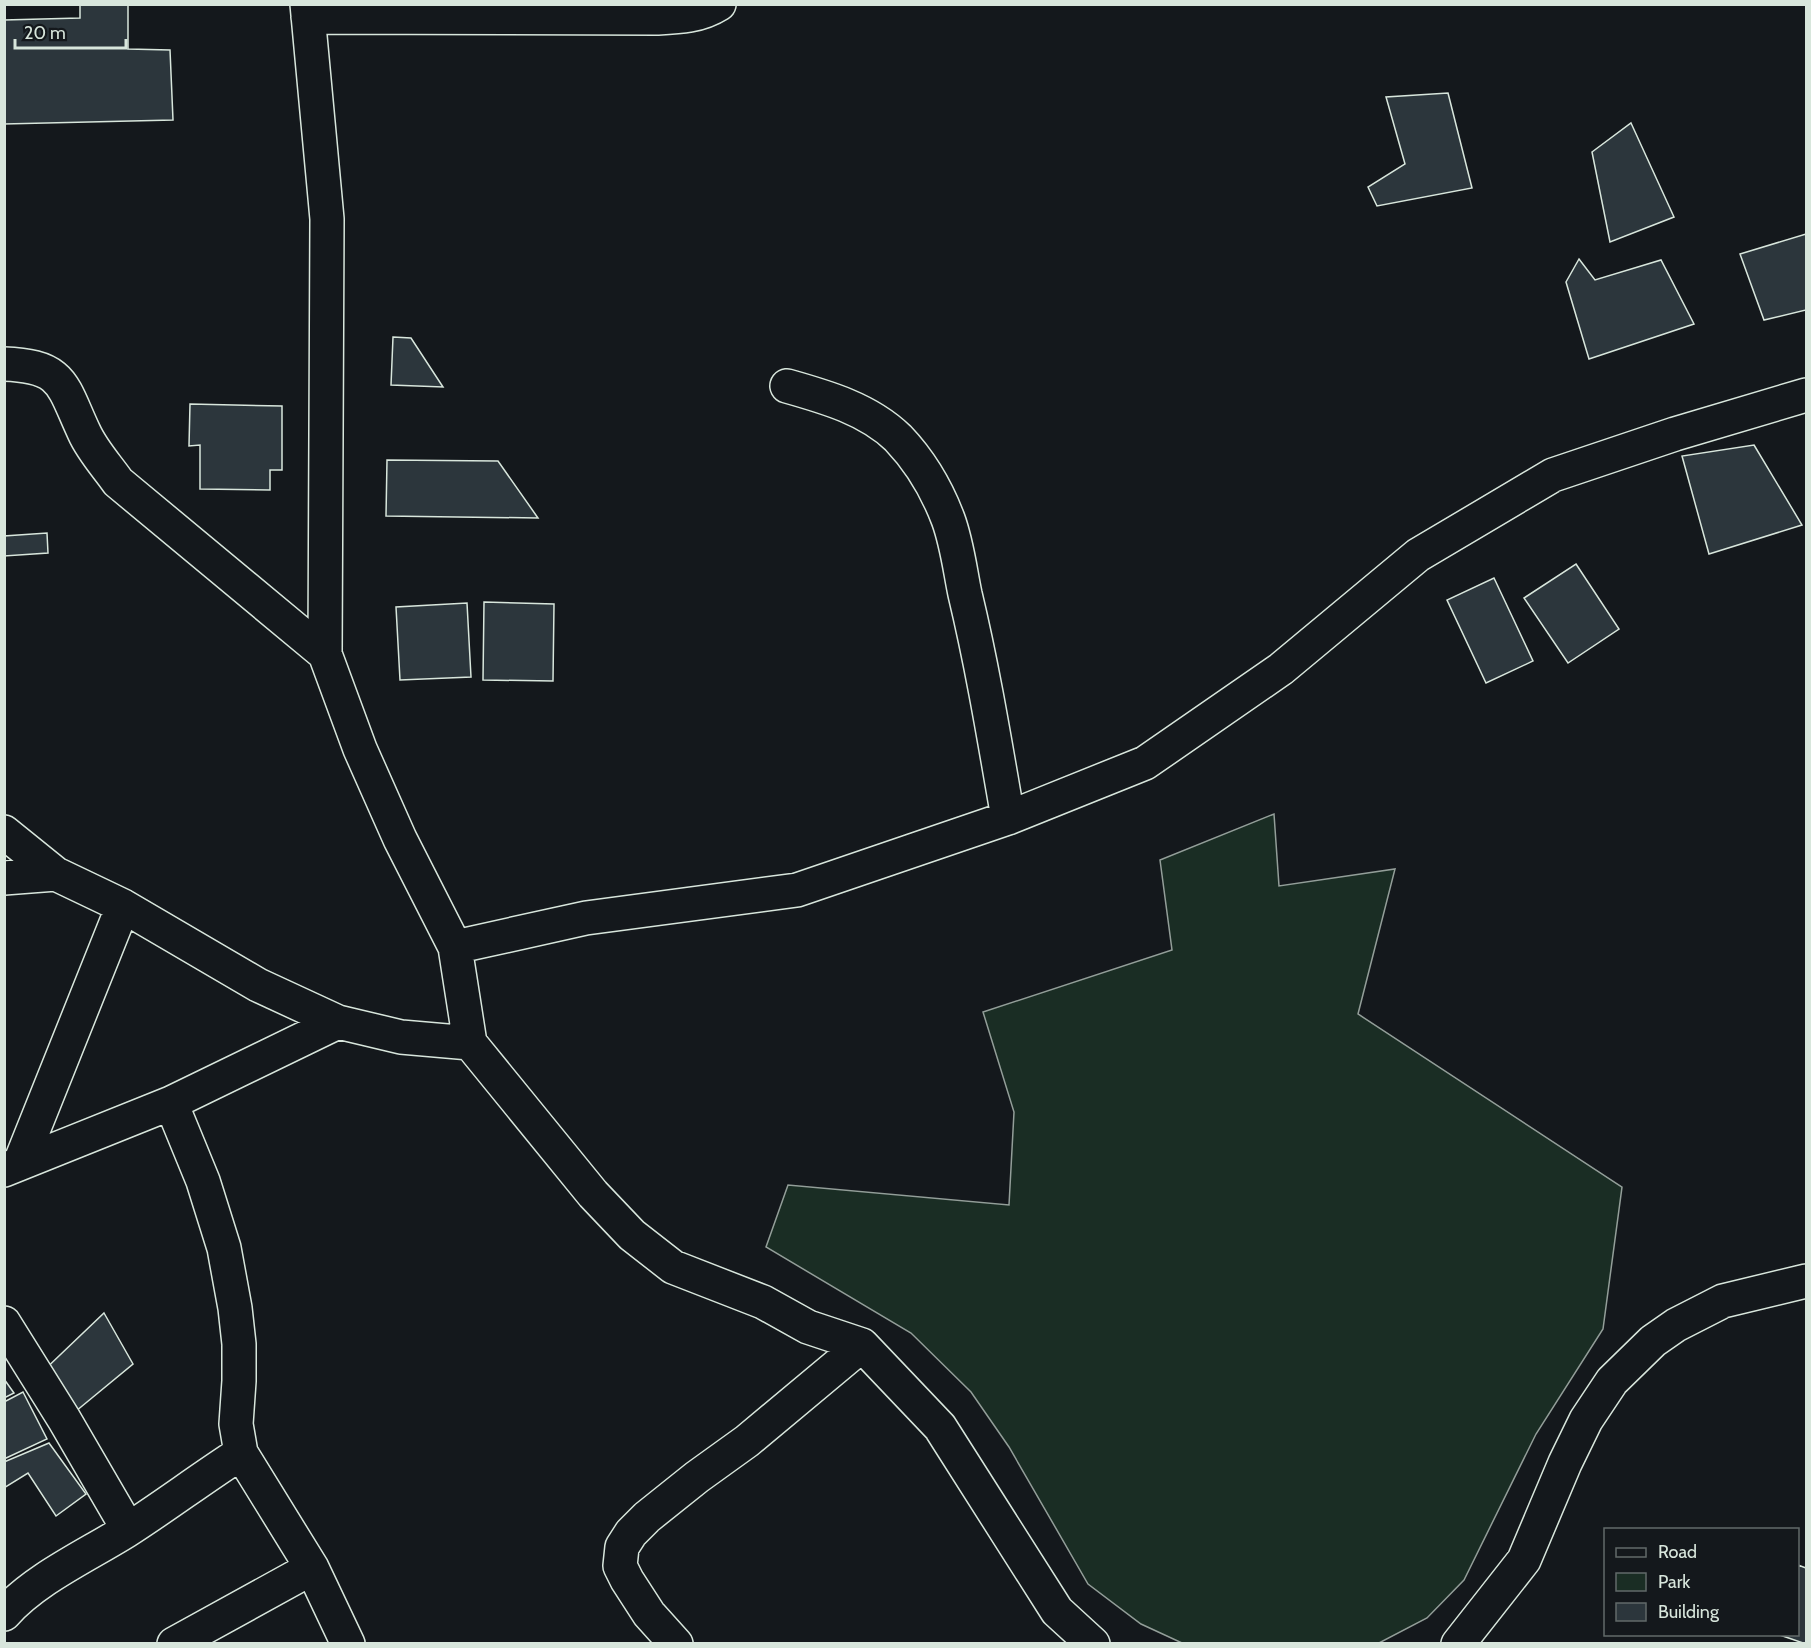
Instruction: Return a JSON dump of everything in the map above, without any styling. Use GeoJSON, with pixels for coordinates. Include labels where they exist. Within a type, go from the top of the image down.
{"type":"FeatureCollection","features":[{"type":"Feature","properties":{"kind":"street"},"geometry":{"type":"LineString","coordinates":[[719,4],[701,14],[658,18],[308,11],[327,219],[326,654],[360,749],[400,839],[455,948],[470,1043],[593,1194],[632,1235],[673,1267],[763,1302],[808,1327],[862,1345],[940,1427],[1057,1611],[1093,1644]]}},
{"type":"Feature","properties":{"kind":"street"},"geometry":{"type":"LineString","coordinates":[[4,363],[30,364],[42,368],[57,380],[68,394],[95,453],[118,482],[326,654]]}},
{"type":"Feature","properties":{"kind":"street"},"geometry":{"type":"LineString","coordinates":[[787,386],[851,407],[880,423],[914,456],[927,477],[948,519],[981,663],[1008,818]]}},
{"type":"Feature","properties":{"kind":"street"},"geometry":{"type":"LineString","coordinates":[[455,948],[586,918],[797,890],[1008,818],[1145,763],[1281,669],[1418,555],[1552,475],[1675,434],[1806,395]]}},
{"type":"Feature","properties":{"kind":"street"},"geometry":{"type":"LineString","coordinates":[[4,832],[56,874],[123,906],[258,985],[338,1022],[401,1037],[470,1043]]}},
{"type":"Feature","properties":{"kind":"street"},"geometry":{"type":"LineString","coordinates":[[4,878],[56,874]]}},
{"type":"Feature","properties":{"kind":"street"},"geometry":{"type":"LineString","coordinates":[[12,1166],[123,906]]}},
{"type":"Feature","properties":{"kind":"street"},"geometry":{"type":"LineString","coordinates":[[12,1166],[171,1103],[338,1022]]}},
{"type":"Feature","properties":{"kind":"street"},"geometry":{"type":"LineString","coordinates":[[171,1103],[203,1180],[224,1248],[239,1344],[236,1424],[241,1454],[312,1568],[348,1644]]}},
{"type":"Feature","properties":{"kind":"street"},"geometry":{"type":"LineString","coordinates":[[1458,1644],[1524,1560],[1564,1463],[1586,1420],[1612,1382],[1653,1341],[1722,1301],[1806,1281]]}},
{"type":"Feature","properties":{"kind":"street"},"geometry":{"type":"LineString","coordinates":[[4,1323],[64,1419],[128,1529]]}},
{"type":"Feature","properties":{"kind":"street"},"geometry":{"type":"LineString","coordinates":[[676,1644],[649,1614],[627,1580],[620,1566],[622,1547],[647,1517],[747,1441],[862,1345]]}},
{"type":"Feature","properties":{"kind":"street"},"geometry":{"type":"LineString","coordinates":[[4,1614],[30,1590],[128,1529],[241,1454]]}},
{"type":"Feature","properties":{"kind":"street"},"geometry":{"type":"LineString","coordinates":[[174,1644],[312,1568]]}},
{"type":"Feature","properties":{"kind":"green space"},"geometry":{"type":"Polygon","coordinates":[[[1274,814],[1279,886],[1395,869],[1358,1014],[1622,1187],[1603,1329],[1536,1434],[1464,1580],[1427,1618],[1379,1643],[1182,1643],[1141,1624],[1088,1584],[1009,1447],[971,1392],[911,1333],[766,1247],[788,1185],[1009,1205],[1014,1112],[983,1012],[1172,950],[1160,860],[1274,814]]]}},
{"type":"Feature","properties":{"kind":"building"},"geometry":{"type":"Polygon","coordinates":[[[80,4],[128,4],[128,49],[170,50],[173,120],[4,124],[4,20],[80,18],[80,4]]]}},
{"type":"Feature","properties":{"kind":"building"},"geometry":{"type":"Polygon","coordinates":[[[1448,93],[1472,188],[1377,206],[1368,187],[1405,164],[1386,97],[1448,93]]]}},
{"type":"Feature","properties":{"kind":"building"},"geometry":{"type":"Polygon","coordinates":[[[1631,123],[1674,217],[1610,242],[1592,152],[1631,123]]]}},
{"type":"Feature","properties":{"kind":"building"},"geometry":{"type":"Polygon","coordinates":[[[1806,234],[1806,310],[1764,320],[1740,254],[1806,234]]]}},
{"type":"Feature","properties":{"kind":"building"},"geometry":{"type":"Polygon","coordinates":[[[1579,259],[1595,280],[1661,260],[1694,324],[1589,359],[1566,282],[1579,259]]]}},
{"type":"Feature","properties":{"kind":"building"},"geometry":{"type":"Polygon","coordinates":[[[393,337],[411,338],[443,387],[391,385],[393,337]]]}},
{"type":"Feature","properties":{"kind":"building"},"geometry":{"type":"Polygon","coordinates":[[[190,404],[282,406],[282,470],[270,470],[270,490],[200,489],[200,445],[189,446],[190,404]]]}},
{"type":"Feature","properties":{"kind":"building"},"geometry":{"type":"Polygon","coordinates":[[[1754,445],[1802,525],[1709,554],[1682,456],[1754,445]]]}},
{"type":"Feature","properties":{"kind":"building"},"geometry":{"type":"Polygon","coordinates":[[[387,460],[498,461],[538,518],[386,516],[387,460]]]}},
{"type":"Feature","properties":{"kind":"building"},"geometry":{"type":"Polygon","coordinates":[[[47,533],[48,553],[4,556],[4,536],[47,533]]]}},
{"type":"Feature","properties":{"kind":"building"},"geometry":{"type":"Polygon","coordinates":[[[1576,564],[1619,629],[1568,663],[1524,598],[1576,564]]]}},
{"type":"Feature","properties":{"kind":"building"},"geometry":{"type":"Polygon","coordinates":[[[1494,578],[1533,661],[1486,683],[1447,600],[1494,578]]]}},
{"type":"Feature","properties":{"kind":"building"},"geometry":{"type":"Polygon","coordinates":[[[484,602],[554,604],[553,681],[483,680],[484,602]]]}},
{"type":"Feature","properties":{"kind":"building"},"geometry":{"type":"Polygon","coordinates":[[[467,603],[471,677],[400,680],[396,607],[467,603]]]}},
{"type":"Feature","properties":{"kind":"building"},"geometry":{"type":"Polygon","coordinates":[[[104,1313],[133,1364],[70,1416],[38,1376],[104,1313]]]}},
{"type":"Feature","properties":{"kind":"building"},"geometry":{"type":"Polygon","coordinates":[[[4,1379],[14,1393],[4,1398],[4,1379]]]}},
{"type":"Feature","properties":{"kind":"building"},"geometry":{"type":"Polygon","coordinates":[[[23,1392],[47,1439],[4,1459],[4,1402],[23,1392]]]}},
{"type":"Feature","properties":{"kind":"building"},"geometry":{"type":"Polygon","coordinates":[[[49,1443],[86,1494],[56,1516],[28,1473],[4,1488],[4,1462],[49,1443]]]}},
{"type":"Feature","properties":{"kind":"building"},"geometry":{"type":"Polygon","coordinates":[[[1799,1565],[1806,1568],[1806,1644],[1783,1636],[1799,1636],[1799,1565]]]}}]}
